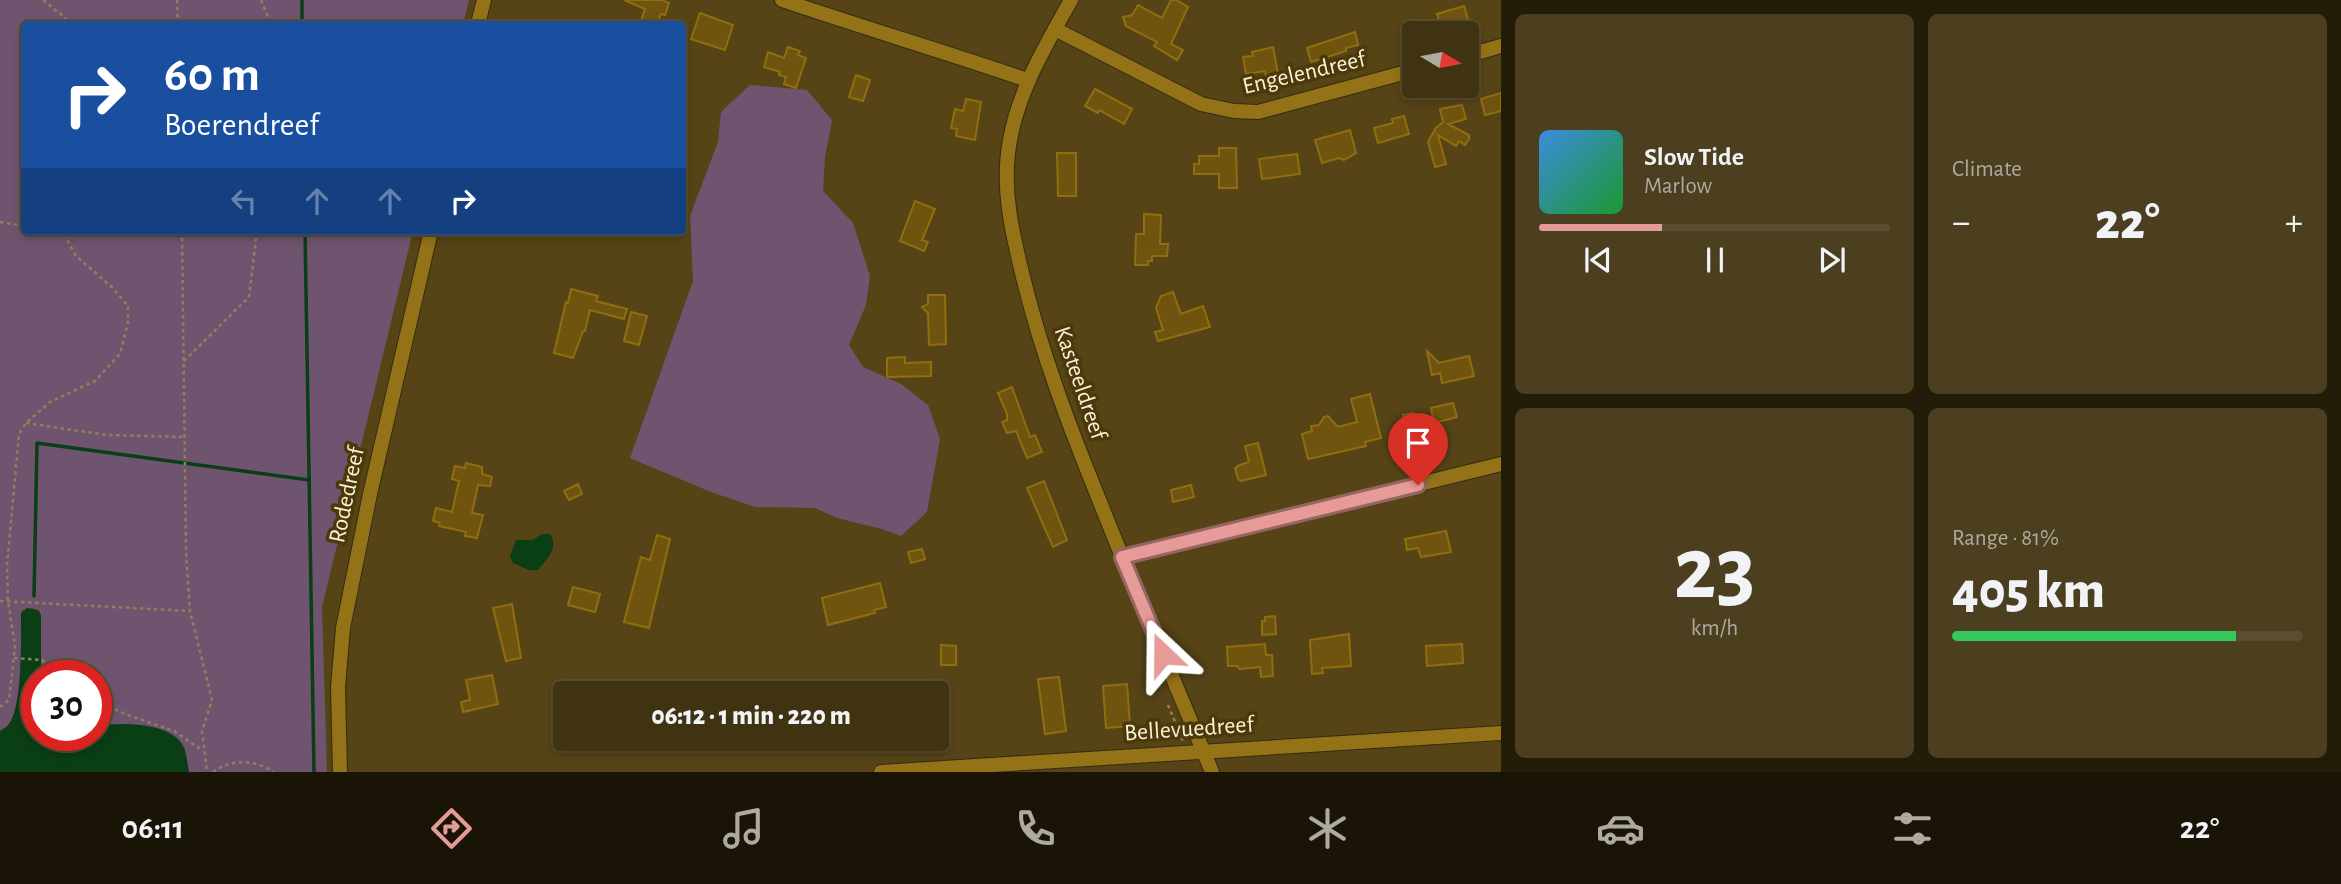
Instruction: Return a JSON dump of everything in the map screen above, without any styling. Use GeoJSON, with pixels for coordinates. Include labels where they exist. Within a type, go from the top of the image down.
{"type":"FeatureCollection","features":[{"type":"Feature","properties":{"kind":"street"},"geometry":{"type":"LineString","coordinates":[[479,21],[484,0]]}},
{"type":"Feature","properties":{"kind":"street"},"geometry":{"type":"LineString","coordinates":[[782,0],[1027,80]]}},
{"type":"Feature","properties":{"kind":"street","name":"Kasteeldreef"},"geometry":{"type":"LineString","coordinates":[[1071,0],[1027,80],[1010,141],[1006,178],[1010,221],[1033,317],[1058,397],[1212,772]]}},
{"type":"Feature","properties":{"kind":"street","name":"Engelendreef"},"geometry":{"type":"LineString","coordinates":[[1055,29],[1201,104],[1234,111],[1258,111],[1402,73]]}},
{"type":"Feature","properties":{"kind":"street"},"geometry":{"type":"LineString","coordinates":[[1479,52],[1501,46]]}},
{"type":"Feature","properties":{"kind":"street","name":"Rodedreef"},"geometry":{"type":"LineString","coordinates":[[340,772],[338,687],[342,628],[430,235]]}},
{"type":"Feature","properties":{"kind":"street"},"geometry":{"type":"LineString","coordinates":[[1122,557],[1501,464]]}},
{"type":"Feature","properties":{"kind":"street","name":"Bellevuedreef"},"geometry":{"type":"LineString","coordinates":[[880,772],[1501,733]]}},
{"type":"Feature","properties":{"kind":"path"},"geometry":{"type":"LineString","coordinates":[[43,0],[67,21]]}},
{"type":"Feature","properties":{"kind":"path"},"geometry":{"type":"LineString","coordinates":[[177,0],[178,21]]}},
{"type":"Feature","properties":{"kind":"path"},"geometry":{"type":"LineString","coordinates":[[261,0],[270,21]]}},
{"type":"Feature","properties":{"kind":"path"},"geometry":{"type":"LineString","coordinates":[[0,222],[21,226]]}},
{"type":"Feature","properties":{"kind":"path"},"geometry":{"type":"LineString","coordinates":[[182,235],[186,553],[190,611],[212,700],[202,731],[207,772]]}},
{"type":"Feature","properties":{"kind":"path"},"geometry":{"type":"LineString","coordinates":[[184,361],[249,297],[257,235]]}},
{"type":"Feature","properties":{"kind":"path"},"geometry":{"type":"LineString","coordinates":[[0,707],[9,699],[17,659],[8,601],[6,565],[19,433],[26,423],[50,402],[95,381],[120,354],[128,323],[128,306],[113,288],[76,256],[65,236]]}},
{"type":"Feature","properties":{"kind":"path"},"geometry":{"type":"LineString","coordinates":[[26,423],[107,435],[186,439]]}},
{"type":"Feature","properties":{"kind":"path"},"geometry":{"type":"LineString","coordinates":[[0,601],[190,611]]}},
{"type":"Feature","properties":{"kind":"path"},"geometry":{"type":"LineString","coordinates":[[17,659],[42,660]]}},
{"type":"Feature","properties":{"kind":"path"},"geometry":{"type":"LineString","coordinates":[[112,707],[174,731],[204,751]]}},
{"type":"Feature","properties":{"kind":"path"},"geometry":{"type":"LineString","coordinates":[[213,772],[233,763],[252,762],[273,772]]}},
{"type":"Feature","properties":{"kind":"shaded area"},"geometry":{"type":"Polygon","coordinates":[[[0,0],[469,0],[464,21],[21,21],[21,235],[412,235],[322,607],[327,772],[189,772],[184,747],[112,725],[112,660],[41,660],[40,612],[33,608],[21,613],[17,702],[14,715],[0,731],[0,0]]]}},
{"type":"Feature","properties":{"kind":"shaded area"},"geometry":{"type":"Polygon","coordinates":[[[750,85],[807,90],[832,120],[825,157],[823,191],[853,223],[870,276],[866,305],[849,345],[863,367],[901,384],[928,405],[940,439],[927,512],[901,536],[837,518],[815,508],[755,507],[630,458],[693,281],[690,216],[718,142],[721,112],[750,85]]]}},
{"type":"Feature","properties":{"kind":"shaded area"},"geometry":{"type":"Polygon","coordinates":[[[542,534],[550,534],[553,548],[538,570],[529,570],[513,563],[510,556],[516,540],[533,540],[542,534]]]}},
{"type":"Feature","properties":{"kind":"shaded area"},"geometry":{"type":"Polygon","coordinates":[[[27,608],[38,610],[41,615],[41,660],[21,660],[21,751],[112,751],[112,725],[143,725],[166,731],[176,737],[186,754],[189,772],[0,772],[0,731],[9,724],[17,702],[21,613],[27,608]]]}},
{"type":"Feature","properties":{"kind":"building"},"geometry":{"type":"Polygon","coordinates":[[[624,0],[662,0],[669,3],[665,15],[661,14],[658,21],[641,21],[645,9],[624,0]]]}},
{"type":"Feature","properties":{"kind":"building"},"geometry":{"type":"Polygon","coordinates":[[[1171,0],[1188,7],[1171,44],[1183,50],[1177,60],[1154,46],[1157,42],[1126,26],[1123,17],[1132,15],[1138,5],[1162,18],[1171,0]]]}},
{"type":"Feature","properties":{"kind":"building"},"geometry":{"type":"Polygon","coordinates":[[[1464,6],[1468,19],[1439,21],[1437,14],[1464,6]]]}},
{"type":"Feature","properties":{"kind":"building"},"geometry":{"type":"Polygon","coordinates":[[[700,13],[733,25],[725,50],[691,39],[700,13]]]}},
{"type":"Feature","properties":{"kind":"building"},"geometry":{"type":"Polygon","coordinates":[[[1355,32],[1358,45],[1311,62],[1307,48],[1355,32]]]}},
{"type":"Feature","properties":{"kind":"building"},"geometry":{"type":"Polygon","coordinates":[[[788,47],[800,51],[798,55],[806,58],[796,88],[784,84],[786,77],[779,75],[780,72],[764,67],[768,52],[784,58],[788,47]]]}},
{"type":"Feature","properties":{"kind":"building"},"geometry":{"type":"Polygon","coordinates":[[[1273,47],[1278,74],[1266,77],[1265,71],[1246,74],[1243,57],[1253,56],[1252,52],[1273,47]]]}},
{"type":"Feature","properties":{"kind":"building"},"geometry":{"type":"Polygon","coordinates":[[[856,75],[870,80],[863,101],[849,97],[856,75]]]}},
{"type":"Feature","properties":{"kind":"building"},"geometry":{"type":"Polygon","coordinates":[[[1095,89],[1132,109],[1124,124],[1099,110],[1098,113],[1085,106],[1095,89]]]}},
{"type":"Feature","properties":{"kind":"building"},"geometry":{"type":"Polygon","coordinates":[[[1501,93],[1501,111],[1485,115],[1481,99],[1501,93]]]}},
{"type":"Feature","properties":{"kind":"building"},"geometry":{"type":"Polygon","coordinates":[[[966,99],[981,102],[975,140],[956,136],[957,129],[951,128],[955,109],[963,111],[966,99]]]}},
{"type":"Feature","properties":{"kind":"building"},"geometry":{"type":"Polygon","coordinates":[[[1462,105],[1466,119],[1448,124],[1469,135],[1469,139],[1465,145],[1459,141],[1456,146],[1438,135],[1446,164],[1435,167],[1428,142],[1443,122],[1440,109],[1462,105]]]}},
{"type":"Feature","properties":{"kind":"building"},"geometry":{"type":"Polygon","coordinates":[[[1404,116],[1409,134],[1378,143],[1374,128],[1393,123],[1392,119],[1404,116]]]}},
{"type":"Feature","properties":{"kind":"building"},"geometry":{"type":"Polygon","coordinates":[[[1350,130],[1356,153],[1344,160],[1339,158],[1322,163],[1315,140],[1350,130]]]}},
{"type":"Feature","properties":{"kind":"building"},"geometry":{"type":"Polygon","coordinates":[[[1219,148],[1236,148],[1237,188],[1219,188],[1219,174],[1194,174],[1194,164],[1199,164],[1199,156],[1219,156],[1219,148]]]}},
{"type":"Feature","properties":{"kind":"building"},"geometry":{"type":"Polygon","coordinates":[[[1057,153],[1076,153],[1076,196],[1058,196],[1057,153]]]}},
{"type":"Feature","properties":{"kind":"building"},"geometry":{"type":"Polygon","coordinates":[[[1297,154],[1300,174],[1262,179],[1259,159],[1297,154]]]}},
{"type":"Feature","properties":{"kind":"building"},"geometry":{"type":"Polygon","coordinates":[[[915,201],[935,209],[922,240],[928,242],[924,251],[900,241],[915,201]]]}},
{"type":"Feature","properties":{"kind":"building"},"geometry":{"type":"Polygon","coordinates":[[[1144,214],[1161,215],[1160,244],[1168,244],[1167,256],[1152,256],[1148,265],[1135,265],[1136,234],[1144,234],[1144,214]]]}},
{"type":"Feature","properties":{"kind":"building"},"geometry":{"type":"Polygon","coordinates":[[[571,289],[598,296],[596,301],[627,309],[624,319],[590,310],[585,331],[573,358],[554,353],[571,289]]]}},
{"type":"Feature","properties":{"kind":"building"},"geometry":{"type":"Polygon","coordinates":[[[1173,292],[1181,314],[1203,306],[1210,327],[1158,341],[1155,332],[1163,330],[1156,308],[1161,296],[1173,292]]]}},
{"type":"Feature","properties":{"kind":"building"},"geometry":{"type":"Polygon","coordinates":[[[928,295],[945,295],[946,344],[929,345],[928,313],[922,307],[928,304],[928,295]]]}},
{"type":"Feature","properties":{"kind":"building"},"geometry":{"type":"Polygon","coordinates":[[[631,312],[647,316],[639,345],[624,341],[631,312]]]}},
{"type":"Feature","properties":{"kind":"building"},"geometry":{"type":"Polygon","coordinates":[[[1427,351],[1439,363],[1469,356],[1474,376],[1442,383],[1440,373],[1432,375],[1427,351]]]}},
{"type":"Feature","properties":{"kind":"building"},"geometry":{"type":"Polygon","coordinates":[[[905,357],[905,363],[931,362],[931,376],[887,377],[887,358],[905,357]]]}},
{"type":"Feature","properties":{"kind":"building"},"geometry":{"type":"Polygon","coordinates":[[[1012,387],[1030,437],[1035,435],[1042,452],[1027,458],[1016,431],[1007,433],[1002,422],[1007,420],[1007,414],[998,393],[1012,387]]]}},
{"type":"Feature","properties":{"kind":"building"},"geometry":{"type":"Polygon","coordinates":[[[1370,394],[1381,438],[1365,442],[1366,446],[1308,459],[1302,434],[1312,431],[1311,426],[1319,425],[1324,417],[1328,416],[1338,427],[1357,422],[1351,399],[1370,394]]]}},
{"type":"Feature","properties":{"kind":"building"},"geometry":{"type":"Polygon","coordinates":[[[1453,403],[1457,417],[1434,423],[1431,408],[1453,403]]]}},
{"type":"Feature","properties":{"kind":"building"},"geometry":{"type":"Polygon","coordinates":[[[1413,413],[1417,434],[1406,436],[1403,415],[1413,413]]]}},
{"type":"Feature","properties":{"kind":"building"},"geometry":{"type":"Polygon","coordinates":[[[1258,443],[1266,475],[1241,481],[1235,468],[1249,462],[1245,446],[1258,443]]]}},
{"type":"Feature","properties":{"kind":"building"},"geometry":{"type":"Polygon","coordinates":[[[466,463],[482,467],[482,474],[492,477],[490,486],[478,485],[472,513],[483,515],[477,538],[465,536],[466,532],[439,526],[440,523],[433,521],[436,508],[452,512],[459,481],[452,479],[455,466],[465,468],[466,463]]]}},
{"type":"Feature","properties":{"kind":"building"},"geometry":{"type":"Polygon","coordinates":[[[1044,481],[1067,540],[1053,547],[1027,488],[1044,481]]]}},
{"type":"Feature","properties":{"kind":"building"},"geometry":{"type":"Polygon","coordinates":[[[578,484],[582,494],[569,500],[564,491],[578,484]]]}},
{"type":"Feature","properties":{"kind":"building"},"geometry":{"type":"Polygon","coordinates":[[[1191,485],[1194,497],[1173,502],[1171,490],[1191,485]]]}},
{"type":"Feature","properties":{"kind":"building"},"geometry":{"type":"Polygon","coordinates":[[[1446,531],[1451,552],[1421,557],[1418,548],[1407,550],[1405,539],[1446,531]]]}},
{"type":"Feature","properties":{"kind":"building"},"geometry":{"type":"Polygon","coordinates":[[[657,535],[670,539],[649,628],[624,622],[641,557],[650,560],[657,535]]]}},
{"type":"Feature","properties":{"kind":"building"},"geometry":{"type":"Polygon","coordinates":[[[922,549],[925,559],[911,563],[908,552],[922,549]]]}},
{"type":"Feature","properties":{"kind":"building"},"geometry":{"type":"Polygon","coordinates":[[[880,583],[886,607],[874,610],[875,613],[828,625],[822,598],[880,583]]]}},
{"type":"Feature","properties":{"kind":"building"},"geometry":{"type":"Polygon","coordinates":[[[573,587],[600,594],[595,612],[568,605],[573,587]]]}},
{"type":"Feature","properties":{"kind":"building"},"geometry":{"type":"Polygon","coordinates":[[[512,604],[521,658],[506,661],[493,608],[512,604]]]}},
{"type":"Feature","properties":{"kind":"building"},"geometry":{"type":"Polygon","coordinates":[[[1275,616],[1276,634],[1262,635],[1262,621],[1265,621],[1265,617],[1275,616]]]}},
{"type":"Feature","properties":{"kind":"building"},"geometry":{"type":"Polygon","coordinates":[[[1349,634],[1351,666],[1322,668],[1323,673],[1312,674],[1310,640],[1349,634]]]}},
{"type":"Feature","properties":{"kind":"building"},"geometry":{"type":"Polygon","coordinates":[[[1265,644],[1266,655],[1272,655],[1273,676],[1261,677],[1260,667],[1240,669],[1237,666],[1228,666],[1227,647],[1265,644]]]}},
{"type":"Feature","properties":{"kind":"building"},"geometry":{"type":"Polygon","coordinates":[[[1462,644],[1463,663],[1427,666],[1426,646],[1462,644]]]}},
{"type":"Feature","properties":{"kind":"building"},"geometry":{"type":"Polygon","coordinates":[[[941,645],[956,646],[956,665],[941,665],[941,645]]]}},
{"type":"Feature","properties":{"kind":"building"},"geometry":{"type":"Polygon","coordinates":[[[492,675],[498,704],[463,712],[461,702],[470,700],[466,680],[492,675]]]}},
{"type":"Feature","properties":{"kind":"building"},"geometry":{"type":"Polygon","coordinates":[[[1059,677],[1066,731],[1045,734],[1038,679],[1059,677]]]}},
{"type":"Feature","properties":{"kind":"building"},"geometry":{"type":"Polygon","coordinates":[[[1127,684],[1130,726],[1106,728],[1103,686],[1127,684]]]}},
{"type":"Feature","properties":{"kind":"waterway"},"geometry":{"type":"LineString","coordinates":[[302,0],[302,21]]}},
{"type":"Feature","properties":{"kind":"waterway"},"geometry":{"type":"LineString","coordinates":[[305,235],[314,772]]}},
{"type":"Feature","properties":{"kind":"waterway"},"geometry":{"type":"LineString","coordinates":[[34,596],[37,443],[309,480]]}},
{"type":"Feature","properties":{"kind":"route"},"geometry":{"type":"LineString","coordinates":[[1163,654],[1122,557],[1418,485]]}}]}
